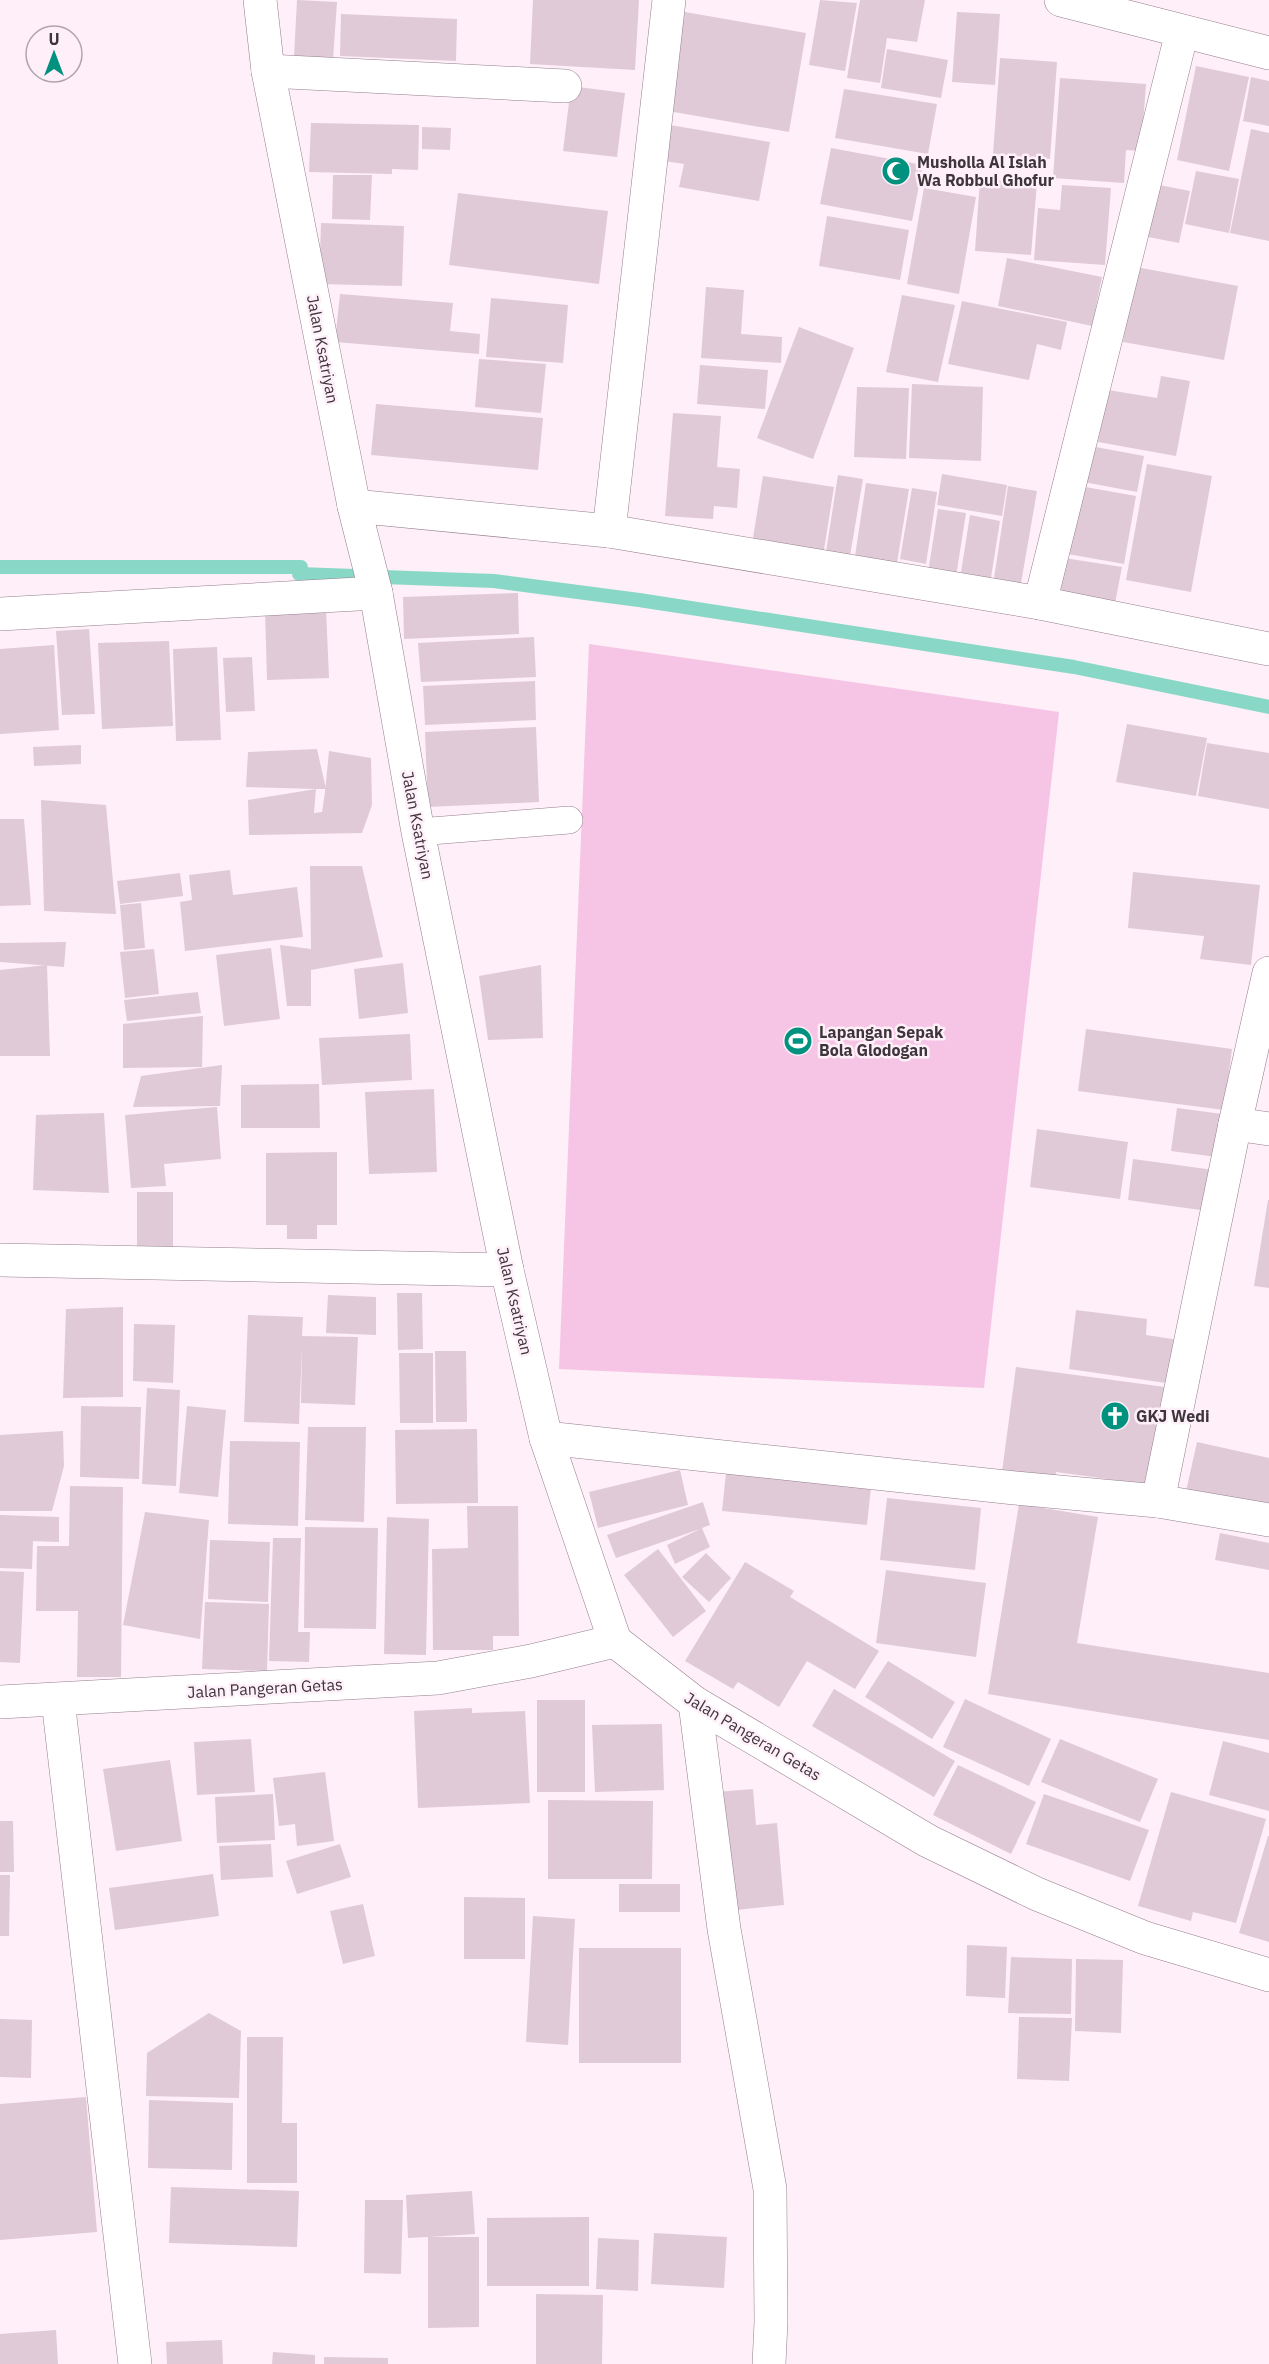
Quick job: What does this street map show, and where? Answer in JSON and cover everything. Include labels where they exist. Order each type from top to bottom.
[{"type":"street","name":"Jalan Ksatriyan","points":[[260,0],[268,71],[354,506],[376,589],[418,832],[507,1270],[546,1438],[615,1641]]},
{"type":"street","points":[[609,531],[669,0]]},
{"type":"street","points":[[1062,0],[1269,53]]},
{"type":"street","points":[[1040,603],[1182,32]]},
{"type":"street","points":[[268,71],[565,86]]},
{"type":"street","points":[[354,506],[609,531],[1040,603],[1269,649]]},
{"type":"street","points":[[0,614],[376,589]]},
{"type":"street","points":[[1158,1501],[1235,1124],[1269,973]]},
{"type":"street","points":[[1235,1124],[1269,1130]]},
{"type":"street","points":[[0,1260],[507,1270]]},
{"type":"street","points":[[546,1438],[1158,1501],[1269,1520]]},
{"type":"street","name":"Jalan Pangeran Getas","points":[[0,1702],[438,1678],[508,1666],[615,1641],[695,1703],[928,1841],[1037,1894],[1145,1938],[1269,1975]]},
{"type":"street","points":[[58,1700],[135,2364]]},
{"type":"street","points":[[695,1703],[724,1929],[770,2189],[769,2364]]},
{"type":"lane","points":[[418,832],[569,820]]},
{"type":"shaded area","name":"Lapangan Sepak Bola Glodogan","points":[[589,644],[1059,712],[984,1388],[559,1369]]},
{"type":"building","points":[[297,0],[337,2],[333,60],[294,57]]},
{"type":"building","points":[[533,0],[639,0],[635,70],[530,64]]},
{"type":"building","points":[[820,0],[857,3],[845,71],[809,65]]},
{"type":"building","points":[[860,0],[925,0],[917,42],[887,38],[880,83],[847,78]]},
{"type":"building","points":[[685,12],[806,33],[789,132],[668,111]]},
{"type":"building","points":[[957,12],[1000,14],[995,85],[952,82]]},
{"type":"building","points":[[341,14],[457,19],[456,61],[340,56]]},
{"type":"building","points":[[887,49],[948,60],[941,98],[881,88]]},
{"type":"building","points":[[1000,58],[1057,62],[1050,159],[993,154]]},
{"type":"building","points":[[1196,66],[1249,77],[1229,171],[1177,160]]},
{"type":"building","points":[[1251,77],[1269,81],[1269,126],[1243,121]]},
{"type":"building","points":[[1060,78],[1146,84],[1141,151],[1126,150],[1124,183],[1053,178]]},
{"type":"building","points":[[571,86],[625,93],[617,157],[563,151]]},
{"type":"building","points":[[844,89],[937,104],[928,154],[835,138]]},
{"type":"building","points":[[311,123],[419,125],[418,170],[392,169],[392,174],[309,172]]},
{"type":"building","points":[[670,125],[770,142],[759,201],[679,187],[684,164],[664,161]]},
{"type":"building","points":[[422,127],[451,128],[450,150],[422,149]]},
{"type":"building","points":[[1251,129],[1269,133],[1269,241],[1230,233]]},
{"type":"building","points":[[831,148],[923,165],[912,221],[820,204]]},
{"type":"building","points":[[1196,171],[1239,179],[1229,233],[1185,224]]},
{"type":"building","points":[[333,175],[372,175],[370,220],[332,219]]},
{"type":"building","points":[[980,179],[1037,183],[1031,255],[975,251]]},
{"type":"building","points":[[1149,183],[1190,191],[1179,243],[1138,235]]},
{"type":"building","points":[[1062,185],[1111,188],[1105,265],[1034,260],[1038,208],[1060,210]]},
{"type":"building","points":[[924,188],[976,197],[959,294],[907,284]]},
{"type":"building","points":[[458,193],[608,211],[599,284],[449,265]]},
{"type":"building","points":[[827,216],[909,230],[900,280],[819,266]]},
{"type":"building","points":[[321,223],[404,226],[402,286],[319,284]]},
{"type":"building","points":[[1007,258],[1102,277],[1092,326],[998,306]]},
{"type":"building","points":[[1136,267],[1238,286],[1224,360],[1123,342]]},
{"type":"building","points":[[706,287],[744,290],[741,334],[782,337],[781,363],[701,358]]},
{"type":"building","points":[[340,294],[453,303],[450,331],[480,334],[479,354],[335,342]]},
{"type":"building","points":[[902,295],[955,305],[938,382],[886,372]]},
{"type":"building","points":[[491,298],[568,305],[563,363],[486,357]]},
{"type":"building","points":[[962,301],[1067,322],[1061,350],[1037,344],[1029,380],[948,364]]},
{"type":"building","points":[[799,327],[854,348],[813,459],[757,438]]},
{"type":"building","points":[[479,359],[546,364],[541,413],[475,407]]},
{"type":"building","points":[[700,365],[768,370],[765,409],[697,404]]},
{"type":"building","points":[[1161,376],[1190,381],[1176,456],[1098,442],[1108,390],[1157,398]]},
{"type":"building","points":[[912,384],[983,387],[981,461],[909,458]]},
{"type":"building","points":[[857,387],[909,388],[906,459],[854,457]]},
{"type":"building","points":[[376,404],[543,418],[538,470],[371,455]]},
{"type":"building","points":[[673,413],[721,416],[717,467],[740,469],[737,508],[714,506],[713,519],[665,516]]},
{"type":"building","points":[[1085,445],[1144,456],[1137,492],[1078,481]]},
{"type":"building","points":[[1147,464],[1212,476],[1191,592],[1126,580]]},
{"type":"building","points":[[942,474],[1007,485],[1002,516],[937,505]]},
{"type":"building","points":[[838,475],[863,479],[849,562],[825,558]]},
{"type":"building","points":[[763,476],[834,487],[823,556],[752,544]]},
{"type":"building","points":[[866,483],[909,489],[897,563],[855,556]]},
{"type":"building","points":[[1074,485],[1136,496],[1124,564],[1062,553]]},
{"type":"building","points":[[1008,486],[1037,491],[1020,589],[993,585]]},
{"type":"building","points":[[912,488],[937,492],[926,564],[900,559]]},
{"type":"building","points":[[938,509],[966,513],[955,583],[927,579]]},
{"type":"building","points":[[970,515],[1000,521],[989,590],[959,585]]},
{"type":"building","points":[[1058,557],[1122,567],[1113,614],[1049,603]]},
{"type":"building","points":[[518,593],[519,634],[404,639],[403,597]]},
{"type":"building","points":[[326,608],[329,678],[267,680],[265,610]]},
{"type":"building","points":[[89,629],[95,714],[62,715],[56,631]]},
{"type":"building","points":[[534,637],[536,677],[421,682],[418,643]]},
{"type":"building","points":[[169,641],[173,726],[102,729],[98,643]]},
{"type":"building","points":[[54,645],[59,730],[0,734],[0,649]]},
{"type":"building","points":[[217,647],[221,740],[176,741],[173,649]]},
{"type":"building","points":[[252,657],[255,711],[226,712],[223,658]]},
{"type":"building","points":[[535,681],[536,720],[425,725],[423,686]]},
{"type":"building","points":[[1127,724],[1207,738],[1196,796],[1116,782]]},
{"type":"building","points":[[536,727],[539,802],[428,807],[425,732]]},
{"type":"building","points":[[1207,743],[1269,753],[1269,809],[1198,796]]},
{"type":"building","points":[[81,745],[81,764],[34,766],[33,747]]},
{"type":"building","points":[[317,749],[326,787],[329,751],[371,758],[372,805],[362,833],[249,835],[248,800],[316,789],[246,787],[248,752]],"holes":[[[316,789],[325,789],[322,812],[314,813]]]},
{"type":"building","points":[[41,800],[106,805],[116,914],[44,911]]},
{"type":"building","points":[[0,819],[24,819],[31,905],[0,906]]},
{"type":"building","points":[[310,866],[362,866],[383,957],[311,970],[311,1006],[287,1006],[280,945],[311,949]]},
{"type":"building","points":[[230,870],[233,895],[297,887],[303,937],[185,951],[180,902],[192,900],[189,875]]},
{"type":"building","points":[[1133,872],[1260,885],[1251,965],[1200,959],[1204,936],[1128,928]]},
{"type":"building","points":[[180,873],[183,896],[120,904],[117,881]]},
{"type":"building","points":[[141,903],[145,948],[124,950],[120,905]]},
{"type":"building","points":[[66,942],[64,967],[0,962],[0,943]]},
{"type":"building","points":[[271,948],[280,1019],[224,1026],[216,955]]},
{"type":"building","points":[[154,949],[159,994],[125,998],[120,952]]},
{"type":"building","points":[[403,963],[408,1013],[359,1019],[354,969]]},
{"type":"building","points":[[47,965],[50,1056],[0,1056],[0,970]]},
{"type":"building","points":[[541,965],[543,1038],[488,1040],[479,976]]},
{"type":"building","points":[[198,992],[201,1013],[127,1021],[124,1000]]},
{"type":"building","points":[[203,1016],[202,1067],[123,1068],[123,1024]]},
{"type":"building","points":[[1086,1029],[1232,1049],[1224,1110],[1078,1091]]},
{"type":"building","points":[[410,1034],[412,1080],[322,1085],[319,1038]]},
{"type":"building","points":[[222,1065],[220,1106],[133,1107],[141,1076]]},
{"type":"building","points":[[319,1084],[320,1128],[241,1128],[241,1085]]},
{"type":"building","points":[[434,1089],[437,1172],[369,1174],[365,1092]]},
{"type":"building","points":[[217,1107],[221,1159],[164,1164],[166,1186],[131,1188],[125,1115]]},
{"type":"building","points":[[1177,1108],[1230,1115],[1224,1158],[1171,1151]]},
{"type":"building","points":[[104,1113],[109,1193],[33,1190],[36,1115]]},
{"type":"building","points":[[1037,1129],[1128,1142],[1120,1199],[1030,1187]]},
{"type":"building","points":[[337,1152],[337,1225],[317,1225],[317,1239],[287,1239],[287,1225],[266,1225],[266,1153]]},
{"type":"building","points":[[1133,1159],[1214,1170],[1208,1211],[1128,1200]]},
{"type":"building","points":[[137,1192],[173,1192],[173,1250],[137,1250]]},
{"type":"building","points":[[1269,1200],[1269,1288],[1254,1286]]},
{"type":"building","points":[[397,1293],[422,1293],[423,1349],[398,1350]]},
{"type":"building","points":[[328,1295],[376,1297],[376,1335],[326,1333]]},
{"type":"building","points":[[123,1307],[123,1397],[63,1398],[66,1309]]},
{"type":"building","points":[[1076,1310],[1147,1319],[1146,1335],[1179,1340],[1173,1384],[1069,1369]]},
{"type":"building","points":[[248,1315],[303,1317],[302,1336],[358,1337],[355,1405],[301,1403],[302,1346],[299,1424],[244,1422]]},
{"type":"building","points":[[134,1324],[175,1325],[173,1383],[133,1381]]},
{"type":"building","points":[[435,1351],[466,1351],[467,1422],[436,1422]]},
{"type":"building","points":[[399,1353],[433,1353],[433,1423],[400,1423]]},
{"type":"building","points":[[1016,1367],[1165,1387],[1151,1485],[1056,1472],[1054,1487],[1001,1479]]},
{"type":"building","points":[[147,1388],[180,1390],[176,1486],[142,1484]]},
{"type":"building","points":[[81,1406],[141,1407],[139,1479],[80,1477]]},
{"type":"building","points":[[187,1406],[226,1410],[218,1497],[179,1493]]},
{"type":"building","points":[[308,1427],[366,1427],[364,1522],[305,1520]]},
{"type":"building","points":[[477,1429],[478,1503],[396,1504],[395,1430]]},
{"type":"building","points":[[63,1431],[64,1466],[52,1511],[0,1511],[0,1435]]},
{"type":"building","points":[[230,1441],[300,1442],[298,1526],[228,1524]]},
{"type":"building","points":[[1197,1442],[1269,1458],[1269,1515],[1185,1496]]},
{"type":"building","points":[[680,1470],[688,1505],[598,1528],[589,1492]]},
{"type":"building","points":[[726,1473],[871,1487],[867,1525],[722,1511]]},
{"type":"building","points":[[70,1486],[123,1487],[121,1677],[77,1677],[78,1611],[36,1611],[37,1546],[69,1546]]},
{"type":"building","points":[[887,1498],[981,1508],[975,1570],[880,1560]]},
{"type":"building","points":[[703,1502],[710,1525],[702,1528],[710,1547],[675,1564],[667,1545],[700,1529],[616,1558],[607,1535]]},
{"type":"building","points":[[1019,1504],[1098,1517],[1077,1643],[1269,1673],[1269,1740],[988,1694]]},
{"type":"building","points":[[467,1506],[518,1506],[519,1636],[493,1636],[493,1650],[433,1650],[432,1549],[468,1548]]},
{"type":"building","points":[[145,1512],[209,1520],[200,1639],[123,1625]]},
{"type":"building","points":[[0,1515],[59,1517],[59,1542],[33,1541],[32,1569],[0,1568]]},
{"type":"building","points":[[387,1517],[429,1519],[426,1655],[384,1654]]},
{"type":"building","points":[[305,1527],[378,1528],[376,1629],[304,1628]]},
{"type":"building","points":[[1220,1533],[1269,1543],[1269,1570],[1215,1560]]},
{"type":"building","points":[[273,1538],[301,1538],[298,1632],[310,1632],[309,1662],[269,1661]]},
{"type":"building","points":[[210,1540],[270,1542],[268,1602],[208,1599]]},
{"type":"building","points":[[658,1549],[706,1611],[673,1637],[624,1575]]},
{"type":"building","points":[[706,1553],[731,1578],[709,1602],[682,1577]]},
{"type":"building","points":[[745,1562],[794,1591],[790,1597],[879,1651],[855,1689],[807,1661],[779,1707],[738,1682],[733,1689],[685,1661]]},
{"type":"building","points":[[886,1570],[986,1583],[976,1657],[876,1643]]},
{"type":"building","points":[[0,1571],[24,1572],[20,1663],[0,1662]]},
{"type":"building","points":[[205,1602],[269,1604],[267,1671],[202,1669]]},
{"type":"building","points":[[888,1661],[955,1702],[932,1739],[865,1697]]},
{"type":"building","points":[[834,1689],[955,1761],[934,1797],[812,1726]]},
{"type":"building","points":[[965,1699],[1051,1739],[1029,1786],[943,1747]]},
{"type":"building","points":[[537,1700],[585,1700],[585,1792],[537,1792]]},
{"type":"building","points":[[472,1708],[472,1713],[525,1711],[530,1803],[418,1808],[414,1711]]},
{"type":"building","points":[[662,1724],[664,1790],[595,1792],[592,1725]]},
{"type":"building","points":[[251,1739],[255,1792],[197,1795],[194,1742]]},
{"type":"building","points":[[1060,1739],[1158,1779],[1140,1822],[1041,1782]]},
{"type":"building","points":[[1223,1741],[1269,1753],[1269,1811],[1209,1795]]},
{"type":"building","points":[[170,1760],[182,1841],[116,1851],[103,1769]]},
{"type":"building","points":[[958,1765],[1036,1802],[1011,1854],[933,1815]]},
{"type":"building","points":[[325,1772],[334,1841],[297,1846],[295,1824],[279,1826],[273,1778]]},
{"type":"building","points":[[753,1789],[756,1825],[777,1823],[784,1905],[727,1911],[717,1792]]},
{"type":"building","points":[[1171,1792],[1266,1819],[1236,1923],[1193,1912],[1191,1921],[1138,1906]]},
{"type":"building","points":[[273,1794],[275,1840],[217,1843],[215,1797]]},
{"type":"building","points":[[1044,1794],[1149,1830],[1130,1881],[1026,1844]]},
{"type":"building","points":[[548,1800],[653,1801],[652,1879],[548,1879]]},
{"type":"building","points":[[0,1821],[13,1821],[14,1872],[0,1872]]},
{"type":"building","points":[[1269,1836],[1269,1942],[1239,1933]]},
{"type":"building","points":[[271,1844],[273,1877],[221,1880],[219,1846]]},
{"type":"building","points":[[340,1844],[351,1877],[297,1894],[286,1861]]},
{"type":"building","points":[[213,1874],[219,1916],[115,1930],[109,1888]]},
{"type":"building","points":[[0,1875],[10,1875],[9,1936],[0,1936]]},
{"type":"building","points":[[619,1884],[680,1884],[680,1912],[619,1912]]},
{"type":"building","points":[[464,1897],[525,1898],[525,1959],[464,1959]]},
{"type":"building","points":[[363,1904],[375,1956],[343,1964],[330,1911]]},
{"type":"building","points":[[533,1916],[575,1919],[568,2045],[526,2042]]},
{"type":"building","points":[[967,1945],[1007,1947],[1005,1998],[966,1996]]},
{"type":"building","points":[[579,1948],[681,1948],[681,2063],[579,2063]]},
{"type":"building","points":[[1011,1957],[1072,1959],[1071,2014],[1008,2013]]},
{"type":"building","points":[[1076,1959],[1123,1960],[1121,2033],[1075,2031]]},
{"type":"building","points":[[209,2013],[241,2031],[239,2098],[146,2096],[147,2053]]},
{"type":"building","points":[[1019,2017],[1072,2018],[1069,2081],[1017,2079]]},
{"type":"building","points":[[0,2019],[32,2020],[31,2078],[0,2077]]},
{"type":"building","points":[[247,2037],[283,2037],[282,2123],[297,2123],[297,2183],[247,2183]]},
{"type":"building","points":[[86,2097],[97,2232],[0,2240],[0,2104]]},
{"type":"building","points":[[149,2100],[233,2103],[232,2170],[148,2168]]},
{"type":"building","points":[[171,2187],[299,2191],[297,2247],[169,2243]]},
{"type":"building","points":[[472,2191],[475,2234],[430,2237],[479,2237],[479,2327],[428,2328],[428,2237],[408,2238],[406,2195]]},
{"type":"building","points":[[365,2200],[403,2200],[401,2274],[364,2273]]},
{"type":"building","points":[[589,2217],[589,2286],[487,2286],[487,2218]]},
{"type":"building","points":[[654,2233],[727,2237],[724,2288],[651,2284]]},
{"type":"building","points":[[598,2238],[639,2240],[638,2291],[596,2289]]},
{"type":"building","points":[[536,2294],[603,2295],[602,2364],[536,2364]]},
{"type":"building","points":[[56,2330],[58,2364],[0,2364],[0,2334]]},
{"type":"building","points":[[222,2340],[223,2364],[167,2364],[166,2342]]},
{"type":"building","points":[[273,2352],[315,2355],[315,2364],[272,2364]]},
{"type":"building","points":[[324,2357],[388,2358],[388,2364],[324,2364]]},
{"type":"waterway","points":[[0,567],[301,567]]},
{"type":"waterway","points":[[299,574],[494,581],[639,600],[1074,667],[1269,707]]},
{"type":"place","name":"Musholla Al Islah Wa Robbul Ghofur","points":[[896,171]]},
{"type":"place","name":"Lapangan Sepak Bola Glodogan","points":[[798,1041]]},
{"type":"place","name":"GKJ Wedi","points":[[1115,1416]]}]
